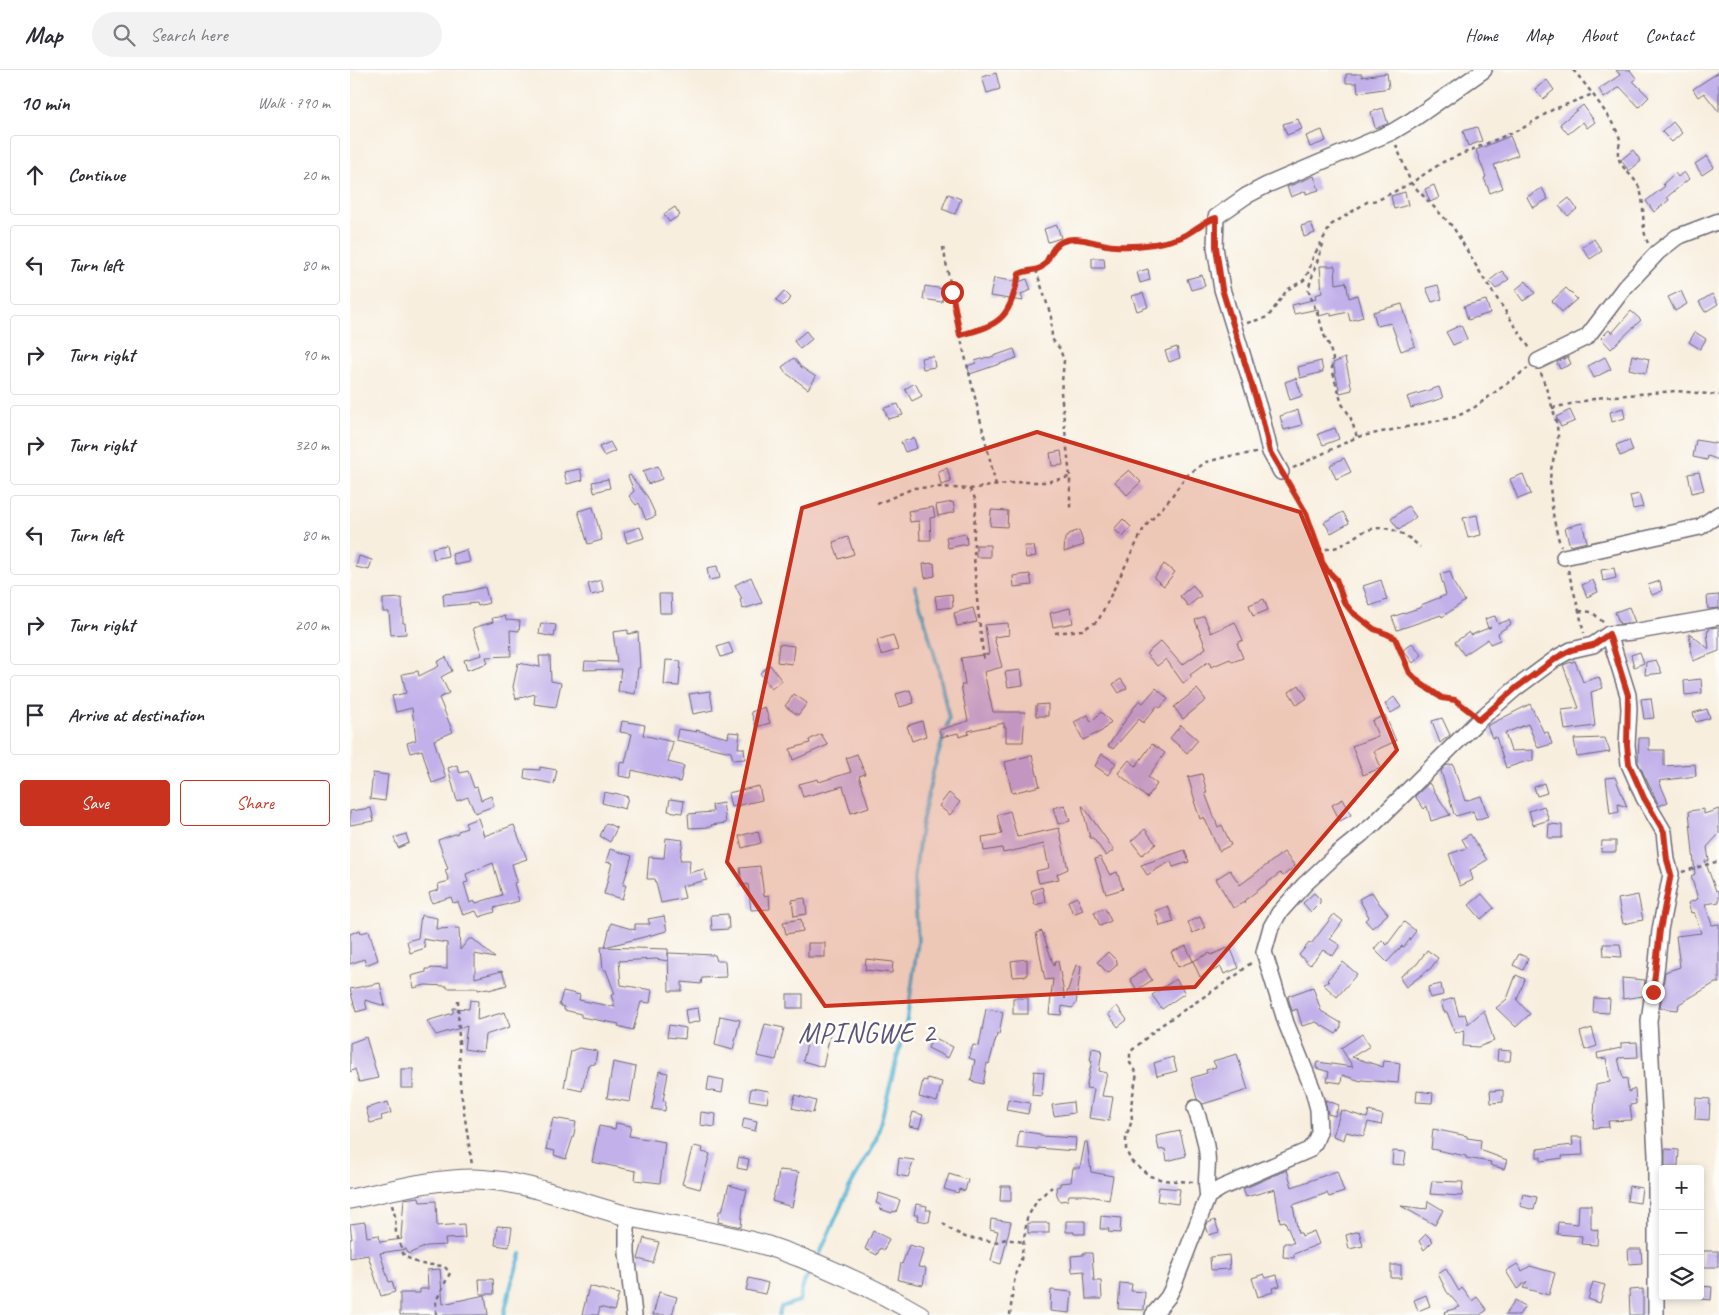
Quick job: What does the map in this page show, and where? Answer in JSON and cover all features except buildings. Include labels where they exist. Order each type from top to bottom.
[{"type":"street","points":[[1281,472],[1270,452],[1262,418],[1222,289],[1216,247],[1216,218],[1246,196],[1267,185],[1392,132],[1484,70]]},
{"type":"street","points":[[1538,361],[1587,337],[1625,287],[1658,252],[1677,237],[1719,221]]},
{"type":"street","points":[[1564,557],[1700,527],[1719,514]]},
{"type":"street","points":[[1207,1189],[1221,1188],[1308,1150],[1315,1142],[1319,1132],[1318,1109],[1313,1090],[1286,1023],[1264,952],[1271,926],[1279,913],[1336,855],[1391,808],[1479,720],[1516,688],[1558,657],[1571,650],[1587,646],[1609,634],[1633,632],[1719,617]]},
{"type":"street","points":[[1609,634],[1628,695],[1627,745],[1629,764],[1644,798],[1664,832],[1667,860],[1671,874],[1660,930],[1649,1021],[1655,1139],[1656,1315]]},
{"type":"street","points":[[1153,1315],[1168,1297],[1173,1287],[1207,1189],[1208,1155],[1196,1108]]},
{"type":"street","points":[[350,1199],[430,1184],[473,1179],[521,1185],[627,1216],[767,1246],[815,1264],[900,1309],[920,1315]]},
{"type":"street","points":[[627,1216],[627,1253],[634,1315]]},
{"type":"path","points":[[1574,70],[1593,94],[1617,132],[1620,140],[1617,149],[1619,158],[1623,167],[1635,180],[1641,191],[1646,242],[1658,252]]},
{"type":"path","points":[[1233,326],[1268,317],[1287,290],[1304,280],[1331,225],[1367,202],[1378,200],[1412,183],[1443,162],[1523,128],[1552,110],[1593,94]]},
{"type":"path","points":[[1392,132],[1412,183],[1454,227],[1538,361],[1558,434],[1558,445],[1551,470],[1552,502],[1559,542],[1580,611],[1587,646]]},
{"type":"path","points":[[960,335],[981,330],[999,321],[1011,305],[1019,274],[1026,270],[1036,270],[1043,267],[1051,251],[1061,242],[1076,238],[1105,246],[1134,247],[1179,238],[1216,218]]},
{"type":"path","points":[[1325,238],[1308,289],[1324,335],[1330,345],[1333,359],[1332,368],[1342,404],[1350,416],[1357,437]]},
{"type":"path","points":[[943,247],[960,335],[996,485]]},
{"type":"path","points":[[1036,270],[1050,316],[1052,339],[1060,349],[1064,361],[1061,392],[1070,477],[1070,509]]},
{"type":"path","points":[[1479,720],[1455,700],[1442,698],[1420,683],[1410,673],[1395,638],[1374,629],[1352,612],[1344,602],[1336,579],[1322,562],[1306,513],[1281,472],[1357,437],[1456,417],[1475,407],[1538,361]]},
{"type":"path","points":[[1552,408],[1603,397],[1676,392],[1719,395]]},
{"type":"path","points":[[1055,633],[1082,630],[1098,621],[1144,528],[1169,500],[1186,476],[1206,462],[1230,456],[1270,452]]},
{"type":"path","points":[[877,504],[914,488],[969,489],[996,485],[1046,482],[1070,477]]},
{"type":"path","points":[[969,489],[975,495],[976,506],[974,550],[984,662]]},
{"type":"path","points":[[1319,549],[1333,550],[1361,533],[1380,527],[1394,530],[1410,537],[1420,547]]},
{"type":"path","points":[[1580,611],[1592,612],[1600,618],[1609,634]]},
{"type":"path","points":[[1671,874],[1686,872],[1719,861]]},
{"type":"path","points":[[1207,1189],[1150,1176],[1132,1161],[1126,1150],[1126,1138],[1132,1120],[1132,1105],[1137,1073],[1130,1063],[1130,1052],[1160,1026],[1238,974],[1264,952]]},
{"type":"path","points":[[458,1000],[460,1085],[472,1157],[473,1179]]},
{"type":"path","points":[[1010,1315],[1013,1288],[1016,1272],[1021,1260],[1027,1218],[1038,1199],[1052,1187]]},
{"type":"path","points":[[390,1191],[396,1232],[404,1256],[420,1264],[444,1266],[450,1273],[436,1301],[436,1315]]},
{"type":"path","points":[[943,1222],[948,1228],[966,1237],[996,1242],[1006,1239],[1023,1242]]},
{"type":"highlighted area","points":[[1037,432],[1300,512],[1397,750],[1195,987],[825,1006],[727,862],[802,508]]},
{"type":"waterway","points":[[818,1258],[849,1188],[876,1140],[907,1019],[918,941],[914,881],[921,827],[933,772],[949,719],[938,667],[915,587]]},
{"type":"waterway","points":[[504,1315],[521,1254]]},
{"type":"waterway","points":[[779,1315],[781,1307],[799,1301],[804,1282],[813,1269]]},
{"type":"district","name":"MPINGWE 2","points":[[867,1032]]},
{"type":"route","points":[[952,292],[960,335],[981,330],[999,321],[1011,305],[1019,274],[1026,270],[1036,270],[1043,267],[1051,251],[1061,242],[1076,238],[1105,246],[1134,247],[1179,238],[1216,218],[1216,247],[1222,289],[1262,418],[1270,452],[1306,513],[1322,562],[1336,579],[1344,602],[1352,612],[1374,629],[1395,638],[1410,673],[1420,683],[1433,694],[1455,700],[1467,708],[1479,720],[1516,688],[1558,657],[1571,650],[1593,645],[1609,634],[1628,695],[1627,745],[1629,764],[1644,798],[1664,832],[1667,860],[1671,874],[1660,930],[1653,992]]}]
